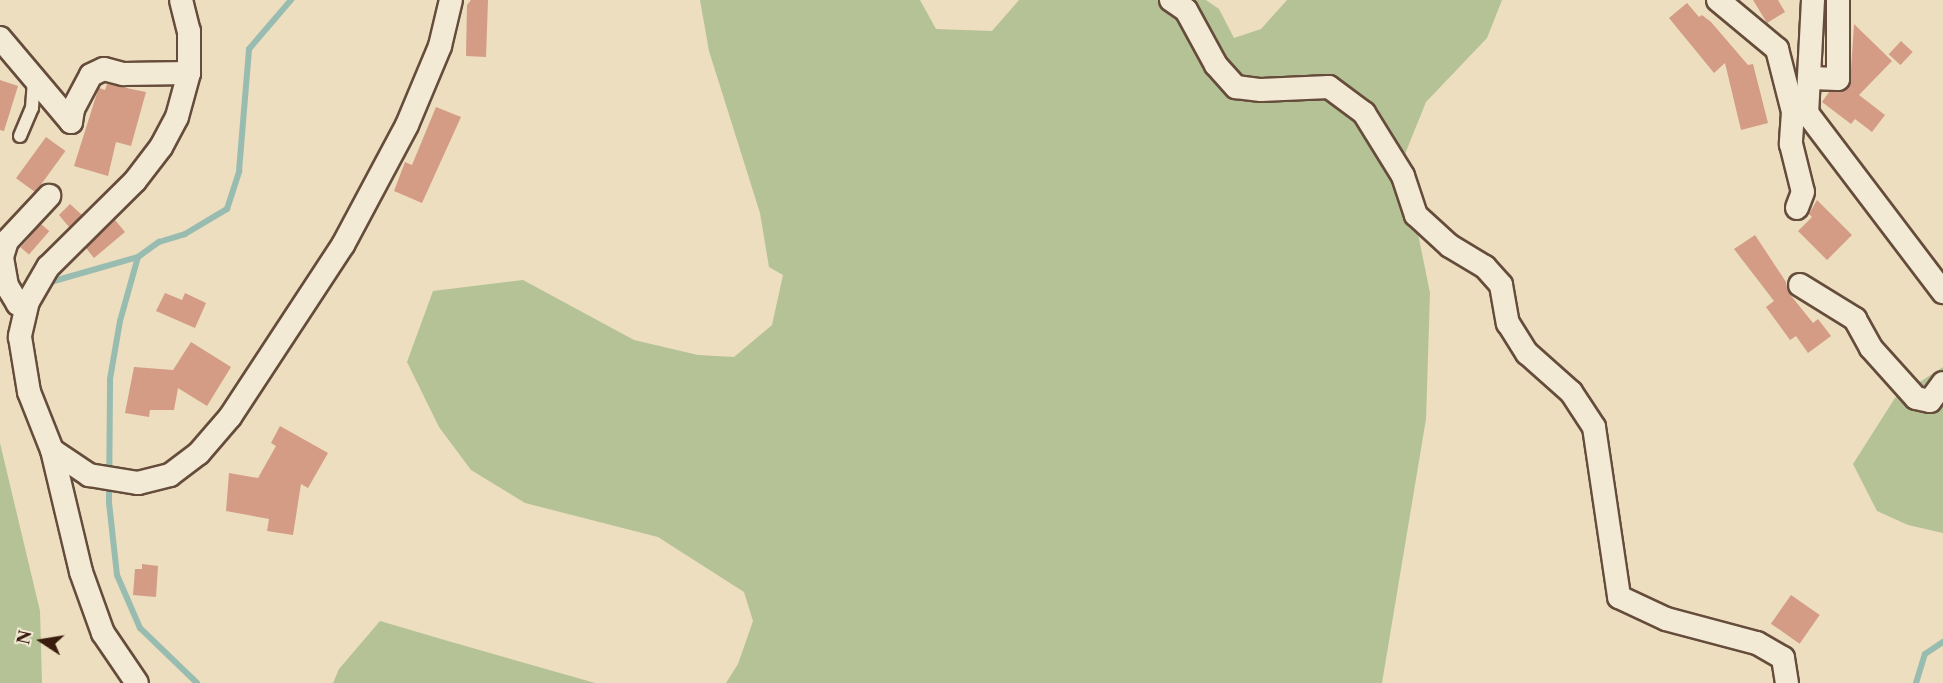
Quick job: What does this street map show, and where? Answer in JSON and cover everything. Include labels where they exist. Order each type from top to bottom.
[{"type":"street","points":[[19,298],[135,181],[161,147],[188,88],[189,31],[181,0]]},
{"type":"street","points":[[52,450],[89,475],[138,483],[170,475],[199,453],[230,417],[343,245],[406,125],[440,46],[451,0]]},
{"type":"street","points":[[1171,0],[1186,10],[1216,65],[1236,87],[1261,90],[1329,87],[1364,113],[1403,176],[1416,214],[1450,246],[1485,267],[1501,285],[1508,323],[1527,353],[1571,392],[1594,427],[1619,597],[1666,619],[1757,644],[1783,658],[1787,683]]},
{"type":"street","points":[[1718,0],[1777,49],[1800,113],[1943,292]]},
{"type":"street","points":[[1797,208],[1803,192],[1791,144],[1810,78],[1814,0]]},
{"type":"street","points":[[1810,78],[1838,80],[1838,0]]},
{"type":"street","points":[[0,38],[71,122],[79,95],[91,75],[98,72],[189,73]]},
{"type":"street","points":[[49,196],[7,241],[2,257],[19,298],[20,337],[29,392],[52,450],[81,572],[99,623],[137,683]]},
{"type":"street","points":[[1800,285],[1855,319],[1871,348],[1916,398],[1930,401],[1943,383]]},
{"type":"lane","points":[[20,136],[32,108],[34,77]]},
{"type":"green space","points":[[700,0],[920,0],[936,29],[992,31],[1019,0],[1206,0],[1219,9],[1234,38],[1261,29],[1287,0],[1502,0],[1487,38],[1426,102],[1403,159],[1430,293],[1426,419],[1382,683],[726,683],[738,664],[753,621],[744,592],[658,537],[525,503],[471,470],[439,427],[407,362],[433,291],[523,280],[634,340],[698,355],[734,357],[772,325],[783,275],[769,267],[760,213],[709,51]]},
{"type":"green space","points":[[1943,367],[1943,533],[1908,525],[1877,511],[1853,464],[1895,398]]},
{"type":"green space","points":[[0,443],[40,611],[42,683],[0,683]]},
{"type":"green space","points":[[380,621],[595,683],[333,683],[339,669]]},
{"type":"building","points":[[471,0],[488,0],[486,57],[466,56],[467,5]]},
{"type":"building","points":[[1753,0],[1778,0],[1785,12],[1767,23]]},
{"type":"building","points":[[1687,3],[1699,17],[1702,15],[1711,22],[1748,65],[1753,64],[1768,123],[1741,130],[1725,63],[1714,73],[1669,18]]},
{"type":"building","points":[[1854,24],[1892,61],[1859,95],[1885,115],[1872,132],[1855,119],[1851,124],[1822,102],[1829,92],[1844,91],[1850,85]]},
{"type":"building","points":[[1901,41],[1913,52],[1900,65],[1889,54]]},
{"type":"building","points":[[0,80],[18,86],[4,131],[0,130]]},
{"type":"building","points":[[107,84],[146,92],[131,146],[116,142],[108,176],[74,166],[99,88],[105,90]]},
{"type":"building","points":[[436,107],[461,117],[422,203],[394,191],[405,162],[412,165]]},
{"type":"building","points":[[46,137],[65,151],[35,192],[16,178]]},
{"type":"building","points":[[1817,200],[1852,235],[1827,260],[1798,231],[1812,217],[1809,214]]},
{"type":"building","points":[[70,204],[82,215],[69,227],[59,215]]},
{"type":"building","points":[[115,220],[125,232],[94,258],[86,248]]},
{"type":"building","points":[[41,224],[49,231],[29,255],[21,247]]},
{"type":"building","points":[[1755,235],[1786,282],[1788,292],[1813,323],[1818,319],[1831,336],[1808,353],[1796,336],[1790,340],[1766,307],[1774,301],[1734,249]]},
{"type":"building","points":[[165,293],[182,300],[185,293],[206,303],[195,328],[156,311]]},
{"type":"building","points":[[191,342],[231,367],[207,406],[178,388],[174,410],[150,410],[149,417],[125,413],[134,367],[173,370]]},
{"type":"building","points":[[280,426],[328,453],[308,488],[301,484],[293,535],[267,531],[269,519],[226,511],[229,473],[258,478],[276,446],[271,443]]},
{"type":"building","points":[[142,564],[158,566],[156,597],[133,595],[135,569],[142,569]]},
{"type":"building","points":[[1791,595],[1820,615],[1800,644],[1771,624]]},
{"type":"waterway","points":[[197,683],[140,628],[117,575],[109,503],[110,379],[120,321],[138,257],[159,242],[185,234],[227,209],[239,171],[249,49],[291,0]]},
{"type":"waterway","points":[[47,283],[138,257]]},
{"type":"waterway","points":[[1916,683],[1925,654],[1943,642]]}]
